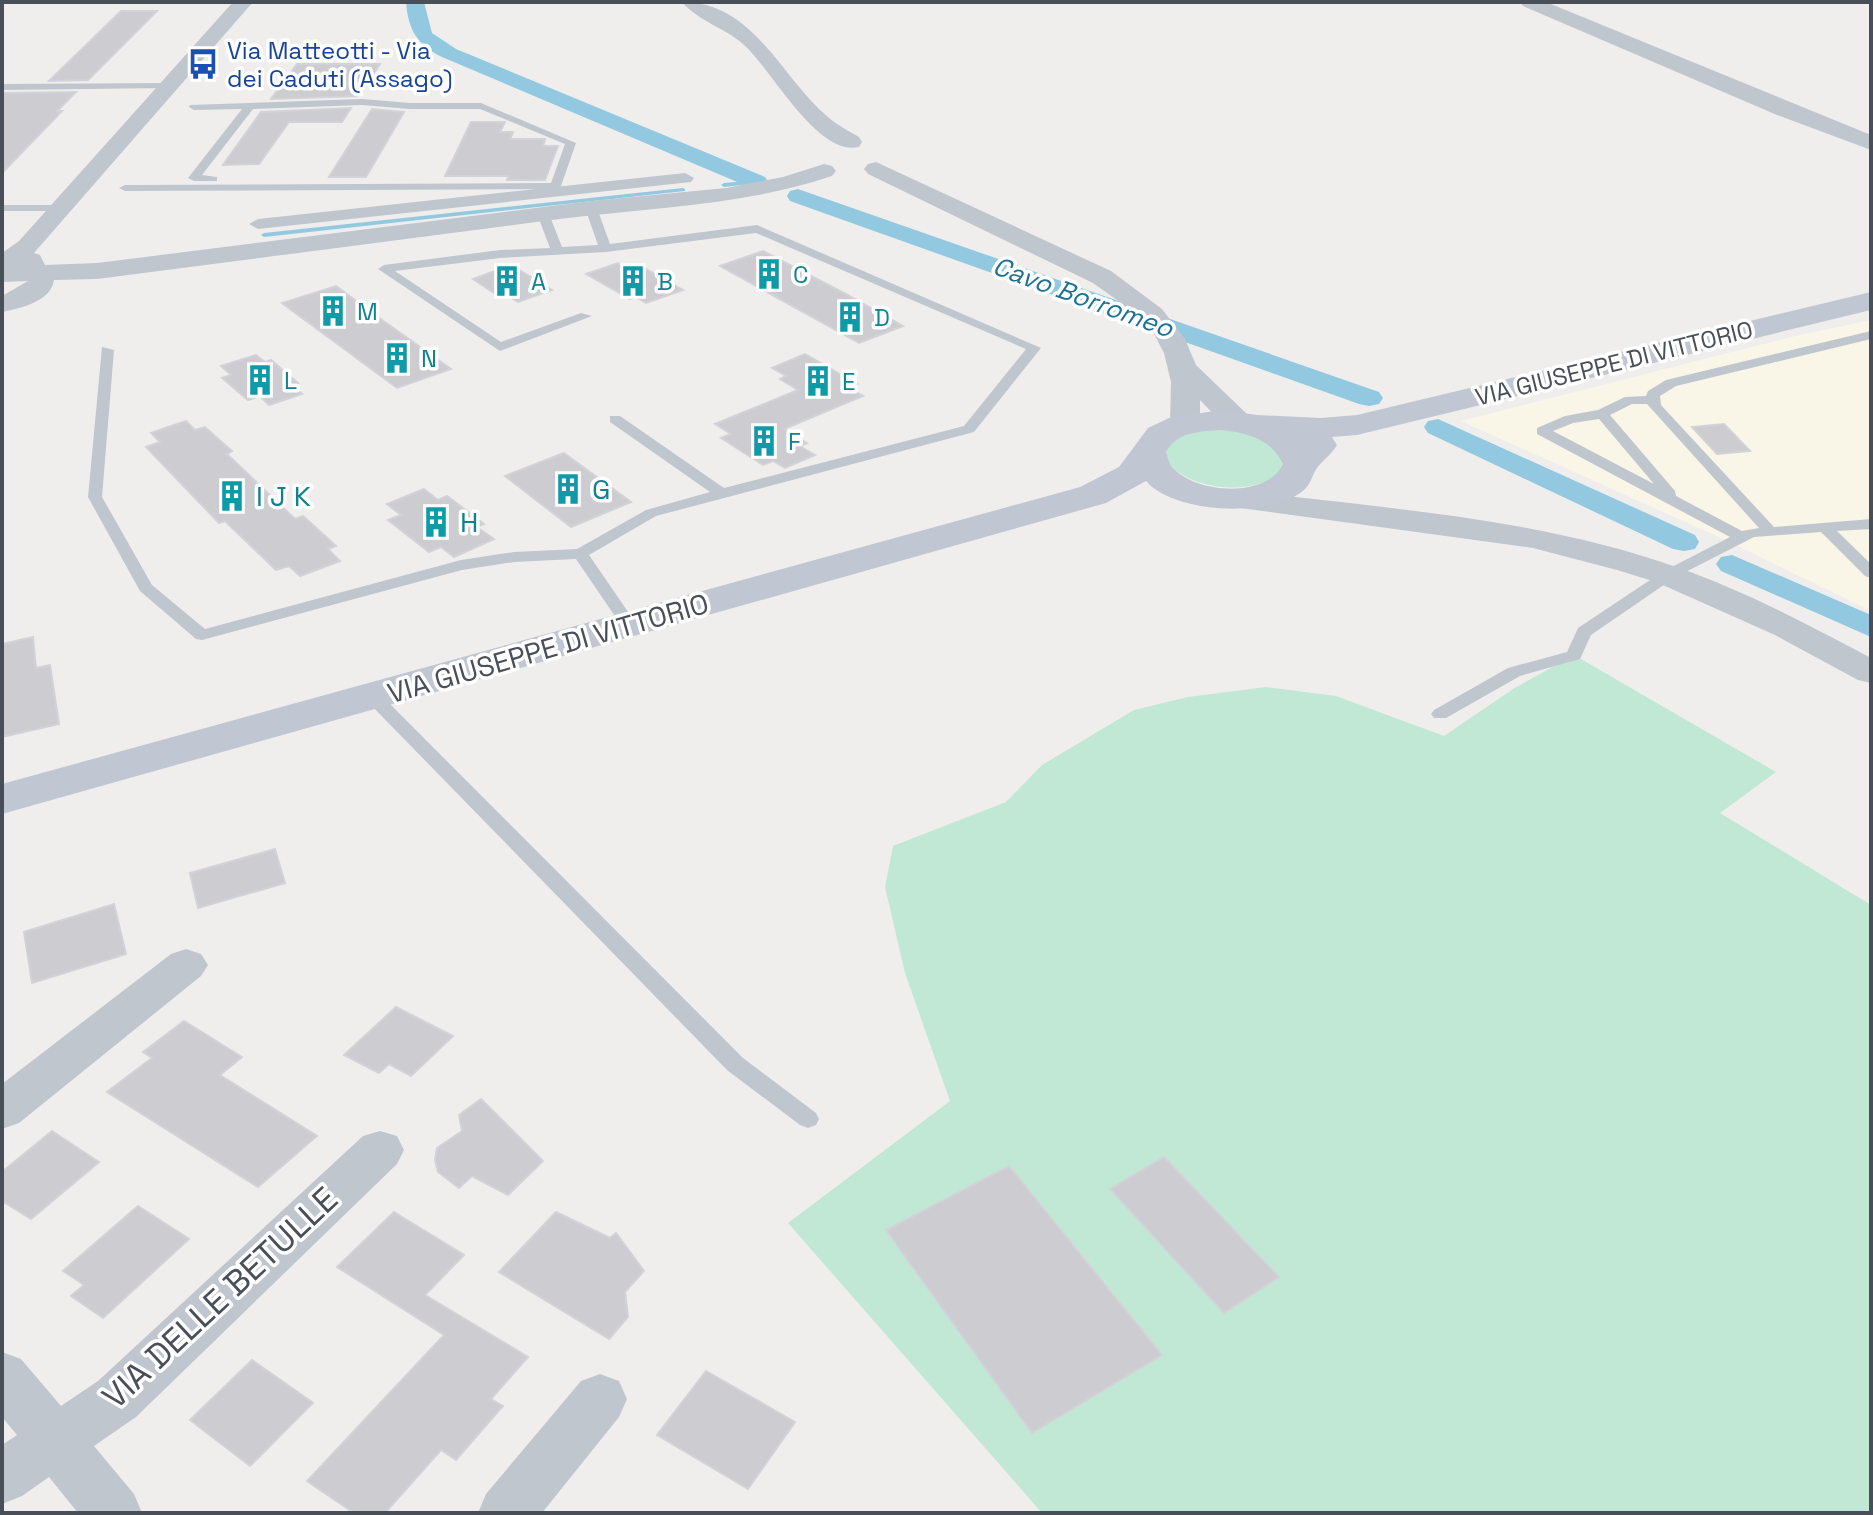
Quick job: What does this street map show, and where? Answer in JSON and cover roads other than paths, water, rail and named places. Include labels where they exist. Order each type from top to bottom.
[{"type":"main road","name":"VIA GIUSEPPE DI VITTORIO","points":[[1357,425],[1871,301]]},
{"type":"main road","points":[[1185,424],[1213,421],[1321,428],[1357,425]]},
{"type":"main road","name":"VIA GIUSEPPE DI VITTORIO","points":[[2,799],[1093,495],[1136,471],[1158,437],[1185,424]]},
{"type":"main road","points":[[1246,424],[1273,432],[1290,444],[1298,452],[1300,468]]},
{"type":"main road","points":[[1149,453],[1152,467],[1161,477],[1197,494],[1237,499],[1279,491],[1325,441],[1357,425]]},
{"type":"main road","name":"VIA GIUSEPPE DI VITTORIO","points":[[1093,495],[1197,494]]},
{"type":"street","points":[[2,265],[28,246],[243,2]]},
{"type":"street","points":[[692,2],[761,49],[819,121],[851,142],[875,146],[888,154],[888,159],[876,169],[851,173],[824,158]]},
{"type":"street","points":[[1530,2],[1871,143]]},
{"type":"street","points":[[819,121],[824,158]]},
{"type":"street","points":[[18,296],[97,271],[591,208],[746,192],[824,158],[851,142]]},
{"type":"street","points":[[876,169],[1102,277],[1143,304],[1179,358],[1246,424]]},
{"type":"street","points":[[258,224],[685,178]]},
{"type":"street","points":[[18,296],[28,246]]},
{"type":"street","points":[[2,274],[18,296]]},
{"type":"street","points":[[1179,358],[1185,424]]},
{"type":"street","points":[[1300,468],[1303,488],[1312,501],[1328,512]]},
{"type":"street","points":[[1237,499],[1534,538],[1668,575],[1787,628],[1871,672]]},
{"type":"street","points":[[2,1110],[186,965]]},
{"type":"street","name":"VIA DELLE BETULLE","points":[[2,1477],[117,1399],[380,1150]]},
{"type":"street","points":[[2,1376],[114,1513]]},
{"type":"street","points":[[506,1513],[600,1399]]},
{"type":"lane","points":[[2,87],[170,85]]},
{"type":"lane","points":[[125,188],[555,186],[571,143],[481,106],[362,102],[194,107]]},
{"type":"lane","points":[[221,188],[219,179],[194,178],[249,107]]},
{"type":"lane","points":[[2,208],[61,208]]},
{"type":"lane","points":[[591,208],[606,248]]},
{"type":"lane","points":[[543,214],[556,246]]},
{"type":"lane","points":[[107,350],[95,497],[146,588],[202,635],[461,565],[514,557],[580,554],[651,513],[969,429],[1034,348],[757,229],[606,248],[556,246],[384,269],[500,347],[586,316]]},
{"type":"lane","points":[[1771,532],[1654,406],[1653,394],[1671,383],[1871,335]]},
{"type":"lane","points":[[1654,400],[1630,400],[1602,414],[1570,419],[1542,431],[1742,537]]},
{"type":"lane","points":[[1602,414],[1680,504]]},
{"type":"lane","points":[[615,419],[722,493]]},
{"type":"lane","points":[[1440,714],[1514,672],[1574,655],[1584,632],[1668,575],[1742,537],[1871,524]]},
{"type":"lane","points":[[1825,528],[1871,573]]},
{"type":"lane","points":[[580,554],[629,625]]},
{"type":"lane","points":[[373,697],[735,1064],[808,1119]]},
{"type":"waterway","name":"Cavo Borromeo","points":[[415,2],[419,27],[424,36],[439,48],[757,182]]},
{"type":"waterway","points":[[724,185],[757,182]]},
{"type":"waterway","points":[[264,235],[683,190]]},
{"type":"waterway","name":"Cavo Borromeo","points":[[798,196],[1369,398]]},
{"type":"waterway","name":"Cavo Borromeo","points":[[1438,427],[1684,542]]},
{"type":"waterway","name":"Cavo Borromeo","points":[[1732,564],[1871,627]]},
{"type":"place","name":"Via Matteotti - Via dei Caduti (Assago)","points":[[203,64]]},
{"type":"place","name":"C","points":[[769,274]]},
{"type":"place","name":"A","points":[[507,281]]},
{"type":"place","name":"B","points":[[633,281]]},
{"type":"place","name":"M","points":[[333,311]]},
{"type":"place","name":"D","points":[[850,317]]},
{"type":"place","name":"N","points":[[397,358]]},
{"type":"place","name":"L","points":[[260,380]]},
{"type":"place","name":"E","points":[[818,381]]},
{"type":"place","name":"F","points":[[764,441]]},
{"type":"place","name":"G","points":[[568,489]]},
{"type":"place","name":"I J K","points":[[232,496]]},
{"type":"place","name":"H","points":[[436,522]]}]
